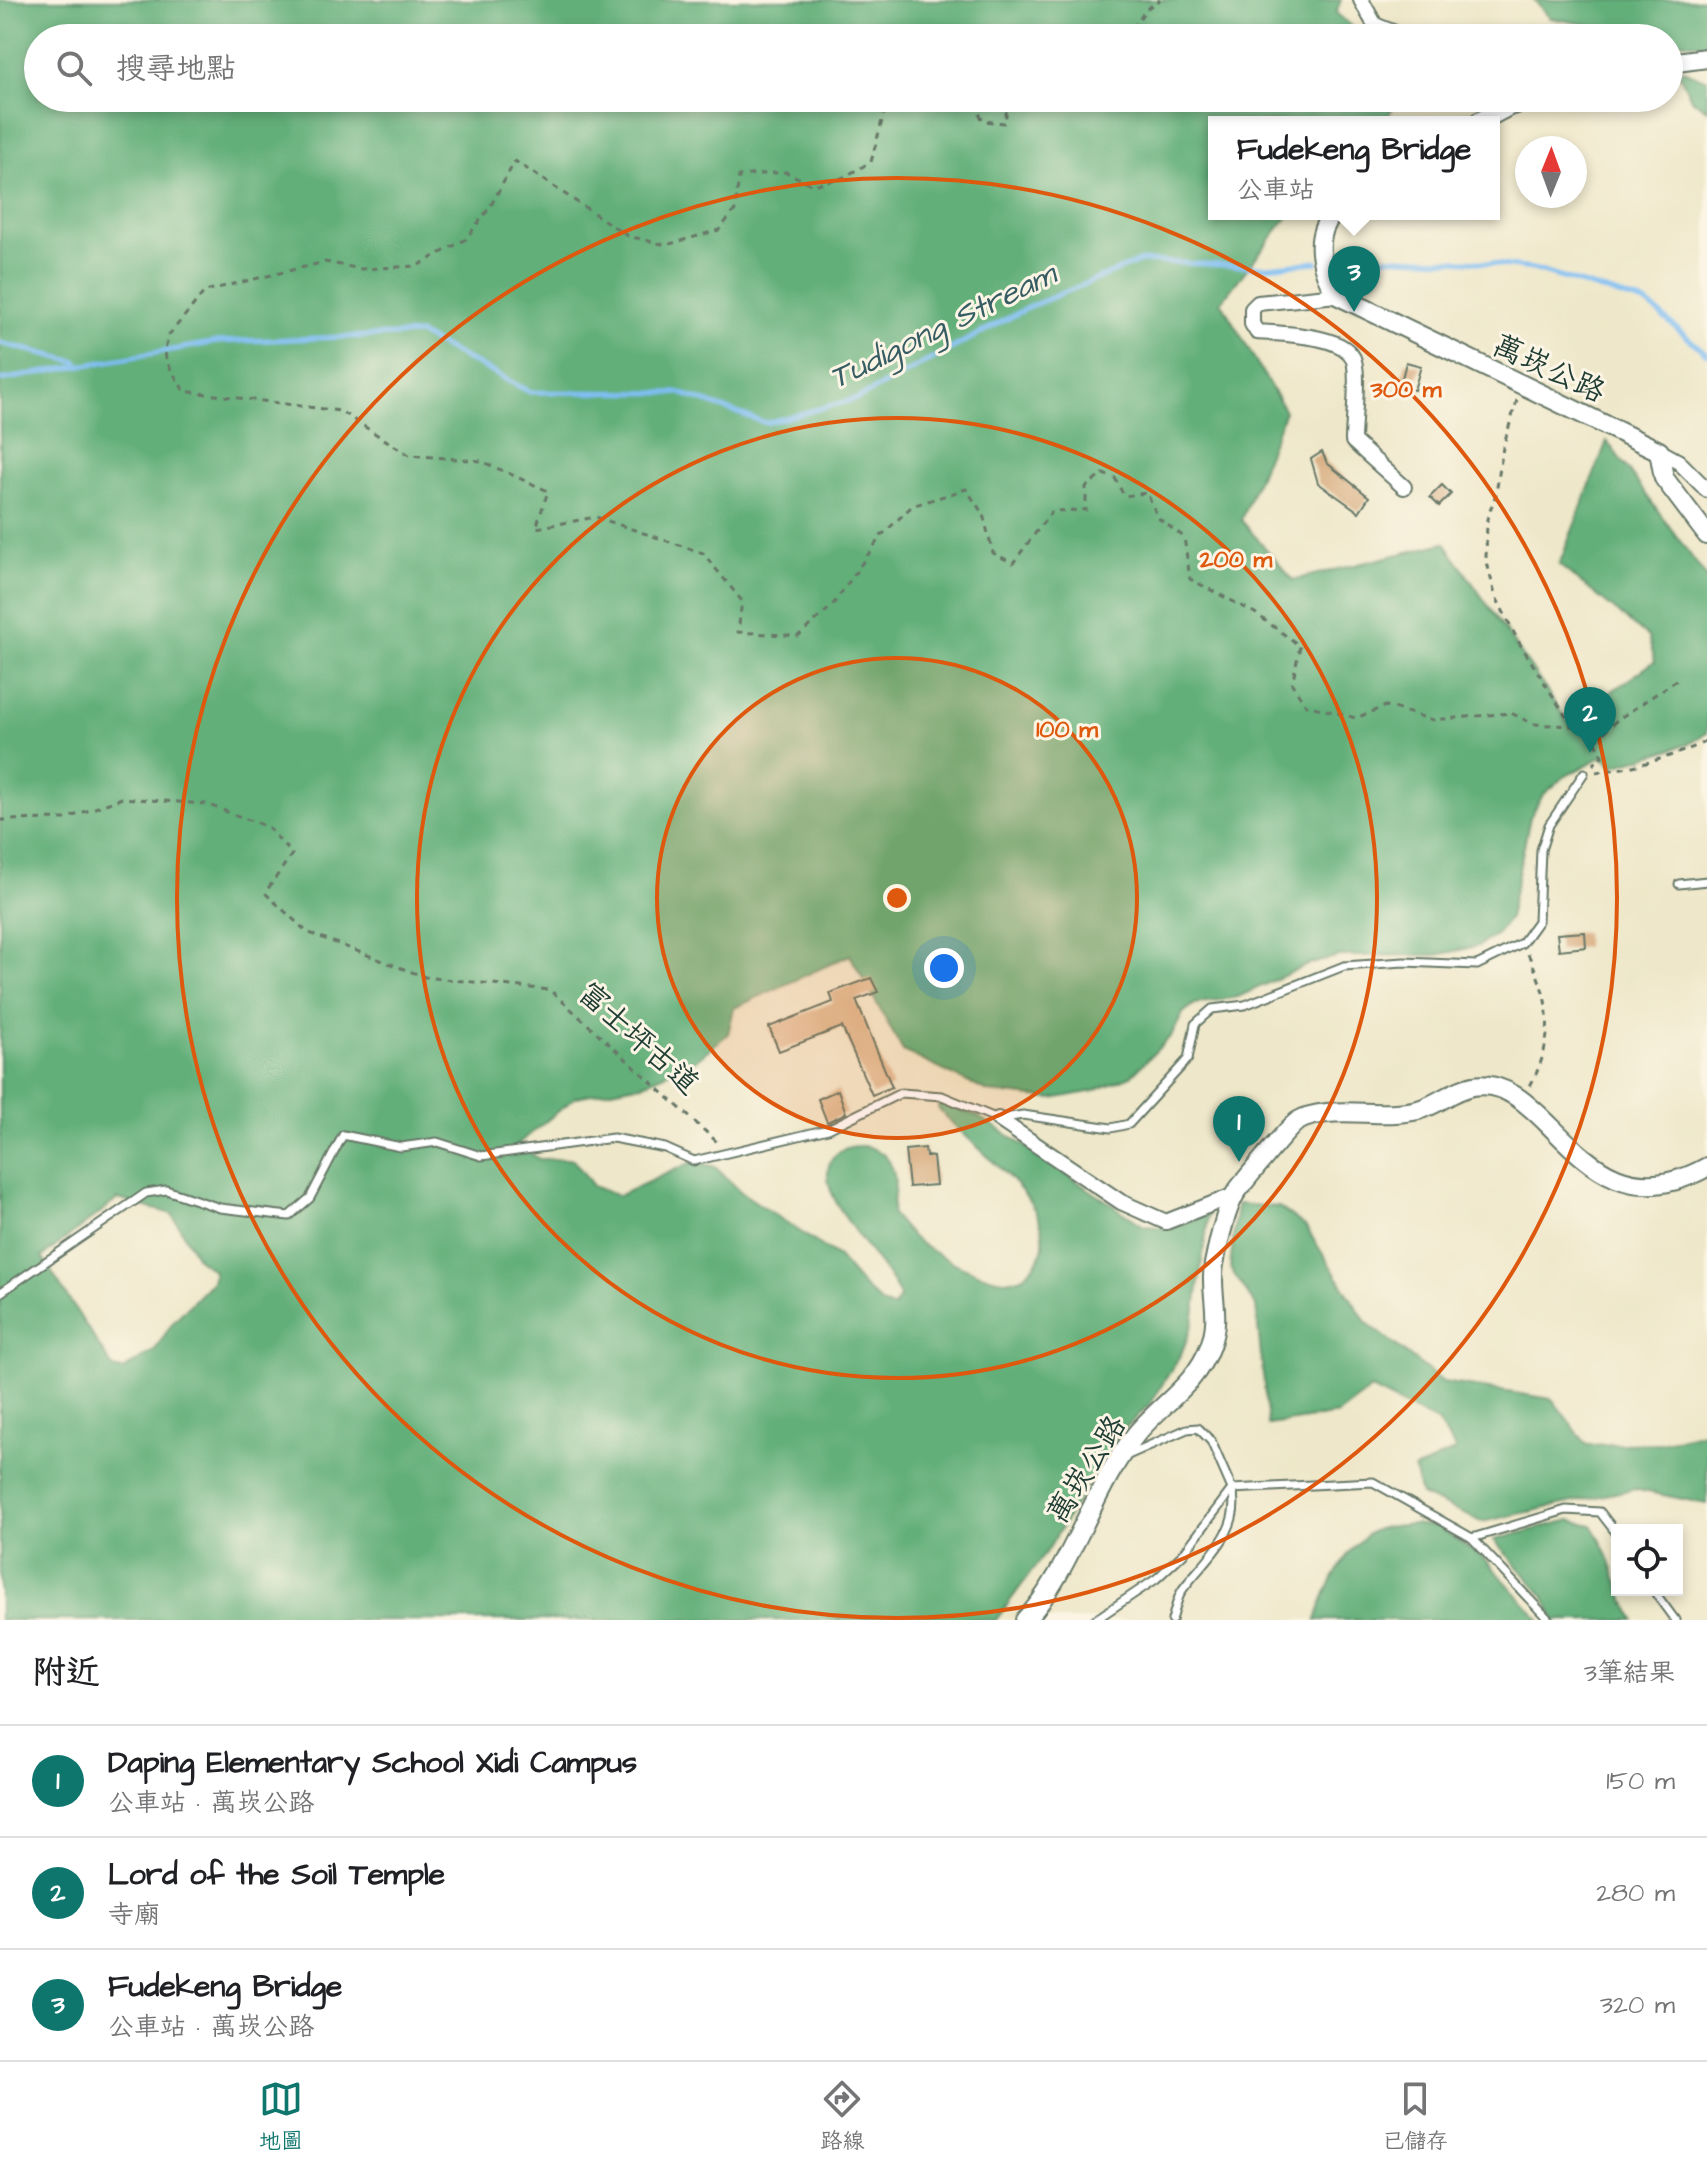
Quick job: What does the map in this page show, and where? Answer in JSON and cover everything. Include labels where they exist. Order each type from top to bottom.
[{"type":"street","points":[[1361,0],[1374,24]]},
{"type":"street","points":[[1683,61],[1707,58]]},
{"type":"street","points":[[1329,220],[1320,238],[1324,271],[1334,290],[1258,303],[1252,309],[1252,324],[1257,332],[1328,340],[1344,347],[1354,358],[1356,376],[1353,441],[1404,487]]},
{"type":"street","name":"萬崁公路","points":[[1334,290],[1659,451]]},
{"type":"street","points":[[1659,451],[1679,462],[1707,490]]},
{"type":"street","points":[[1659,451],[1664,478],[1707,535]]},
{"type":"street","name":"萬崁公路","points":[[1025,1620],[1119,1459],[1138,1432],[1192,1381],[1209,1350],[1218,1324],[1214,1262],[1235,1195],[1290,1127],[1308,1117],[1325,1113],[1416,1110],[1435,1104],[1454,1091],[1486,1084],[1508,1089],[1523,1099],[1571,1151],[1603,1171],[1652,1186],[1675,1182],[1707,1167]]},
{"type":"street","points":[[998,1119],[1121,1202],[1166,1222],[1235,1195]]},
{"type":"lane","points":[[0,1293],[146,1193],[166,1190],[220,1208],[289,1216],[310,1198],[343,1135],[401,1147],[437,1142],[481,1156],[613,1138],[665,1148],[694,1161],[828,1129],[901,1093],[942,1096],[998,1119],[1023,1115],[1111,1128],[1129,1124],[1188,1059],[1195,1024],[1212,1009],[1245,1005],[1344,966],[1404,962],[1477,965],[1522,943],[1538,921],[1541,850],[1549,825],[1584,773]]},
{"type":"lane","points":[[1679,884],[1707,881]]},
{"type":"lane","points":[[1119,1459],[1187,1429],[1198,1428],[1211,1441],[1232,1489],[1234,1512],[1224,1538],[1198,1575],[1182,1590],[1172,1620]]},
{"type":"lane","points":[[1232,1489],[1373,1482],[1472,1538],[1549,1620]]},
{"type":"lane","points":[[1095,1620],[1156,1579],[1183,1554],[1232,1489]]},
{"type":"lane","points":[[1472,1538],[1566,1510],[1600,1512],[1611,1526]]},
{"type":"lane","points":[[1657,1596],[1675,1620]]},
{"type":"path","points":[[1136,24],[1146,9],[1160,0]]},
{"type":"path","points":[[884,112],[871,162],[842,178],[813,185],[786,172],[739,176],[735,210],[719,230],[666,245],[628,236],[515,161],[490,207],[466,239],[417,266],[361,269],[325,262],[205,291],[169,335],[166,361],[184,391],[340,411],[377,431],[409,455],[481,461],[548,491],[536,528],[596,517],[703,553],[742,601],[738,632],[798,636],[832,606],[881,536],[912,506],[966,489],[983,514],[993,553],[1013,563],[1052,511],[1086,510],[1086,487],[1103,474],[1115,478],[1124,496],[1147,493],[1158,518],[1184,537],[1190,579],[1255,613],[1300,646],[1292,684],[1306,705],[1356,718],[1386,706],[1433,720],[1511,713],[1533,724],[1590,727],[1602,756],[1584,773]]},
{"type":"path","points":[[979,112],[983,121],[1005,123],[1006,112]]},
{"type":"path","points":[[1521,385],[1487,519],[1486,558],[1495,595],[1518,641],[1572,726]]},
{"type":"path","points":[[1595,741],[1617,720],[1680,678]]},
{"type":"path","points":[[1584,773],[1622,770],[1685,752],[1707,741]]},
{"type":"path","name":"富士坪古道","points":[[0,820],[65,819],[122,798],[206,804],[268,827],[292,854],[265,893],[307,932],[425,977],[550,990],[728,1153]]},
{"type":"path","points":[[1522,943],[1547,1001],[1543,1062],[1523,1099]]},
{"type":"green space","points":[[0,0],[1341,0],[1336,13],[1349,24],[24,24],[24,112],[1390,112],[1388,116],[1208,116],[1208,220],[1285,220],[1221,302],[1285,411],[1241,520],[1293,580],[1445,543],[1568,722],[1655,661],[1648,637],[1559,565],[1607,441],[1707,578],[1707,733],[1686,745],[1614,766],[1601,757],[1564,777],[1543,795],[1530,817],[1509,918],[1496,935],[1478,946],[1436,955],[1339,956],[1307,965],[1238,997],[1195,1004],[1183,1013],[1172,1035],[1131,1076],[1094,1091],[1052,1099],[988,1092],[903,1051],[850,955],[734,1008],[728,1034],[693,1062],[642,1084],[576,1097],[518,1144],[539,1159],[573,1159],[593,1186],[618,1196],[694,1161],[715,1167],[741,1192],[838,1257],[882,1304],[893,1308],[900,1297],[833,1195],[828,1178],[830,1163],[843,1150],[870,1147],[886,1157],[894,1177],[892,1214],[917,1241],[947,1259],[997,1279],[1010,1280],[1027,1273],[1042,1252],[1042,1228],[1033,1207],[1009,1177],[938,1108],[940,1103],[975,1115],[999,1129],[1144,1226],[1172,1228],[1209,1213],[1193,1323],[1181,1354],[1150,1404],[1116,1437],[1049,1548],[996,1620],[0,1620]],"holes":[[[118,1199],[172,1214],[198,1259],[214,1271],[212,1282],[173,1322],[155,1350],[123,1370],[113,1368],[42,1257]]]},
{"type":"green space","points":[[1534,0],[1707,0],[1707,46],[1683,42],[1683,24],[1584,24],[1550,18]]},
{"type":"green space","points":[[1683,70],[1707,80],[1707,110],[1691,99],[1683,82]]},
{"type":"green space","points":[[1237,1204],[1279,1207],[1305,1226],[1366,1322],[1443,1382],[1552,1399],[1587,1445],[1661,1443],[1707,1431],[1707,1504],[1633,1489],[1482,1522],[1421,1495],[1414,1470],[1456,1450],[1437,1422],[1371,1389],[1338,1414],[1268,1425],[1256,1306],[1230,1268]]},
{"type":"green space","points":[[1570,1520],[1592,1525],[1611,1565],[1611,1596],[1623,1596],[1635,1620],[1555,1620],[1544,1596],[1494,1540]]},
{"type":"green space","points":[[1413,1524],[1438,1527],[1486,1560],[1540,1620],[1316,1620],[1340,1566],[1359,1542],[1381,1528]]},
{"type":"building","points":[[1406,362],[1421,366],[1414,390],[1400,387]]},
{"type":"building","points":[[1322,452],[1327,463],[1369,497],[1359,512],[1318,483],[1311,459]]},
{"type":"building","points":[[1442,485],[1451,494],[1439,506],[1430,497]]},
{"type":"building","points":[[1585,932],[1586,947],[1559,950],[1557,934]]},
{"type":"building","points":[[871,978],[878,992],[856,1000],[892,1087],[872,1095],[842,1027],[779,1051],[769,1027],[833,1002],[830,993]]},
{"type":"building","points":[[838,1090],[846,1113],[827,1122],[818,1099]]},
{"type":"building","points":[[925,1148],[926,1156],[933,1157],[936,1185],[909,1187],[905,1150]]},
{"type":"waterway","name":"Tudigong Stream","points":[[1327,261],[1375,257],[1469,261],[1533,269],[1648,304],[1707,354]]},
{"type":"waterway","name":"Tudigong Stream","points":[[0,380],[217,342],[419,334],[530,392],[680,393],[766,423],[859,398],[1031,306],[1141,261],[1265,267],[1317,262]]},
{"type":"waterway","points":[[0,343],[77,362]]},
{"type":"place","name":"Fudekeng Bridge","points":[[1354,312]]},
{"type":"place","name":"Lord of the Soil Temple","points":[[1590,753]]},
{"type":"place","name":"Daping Elementary School Xidi Campus","points":[[1239,1162]]}]
